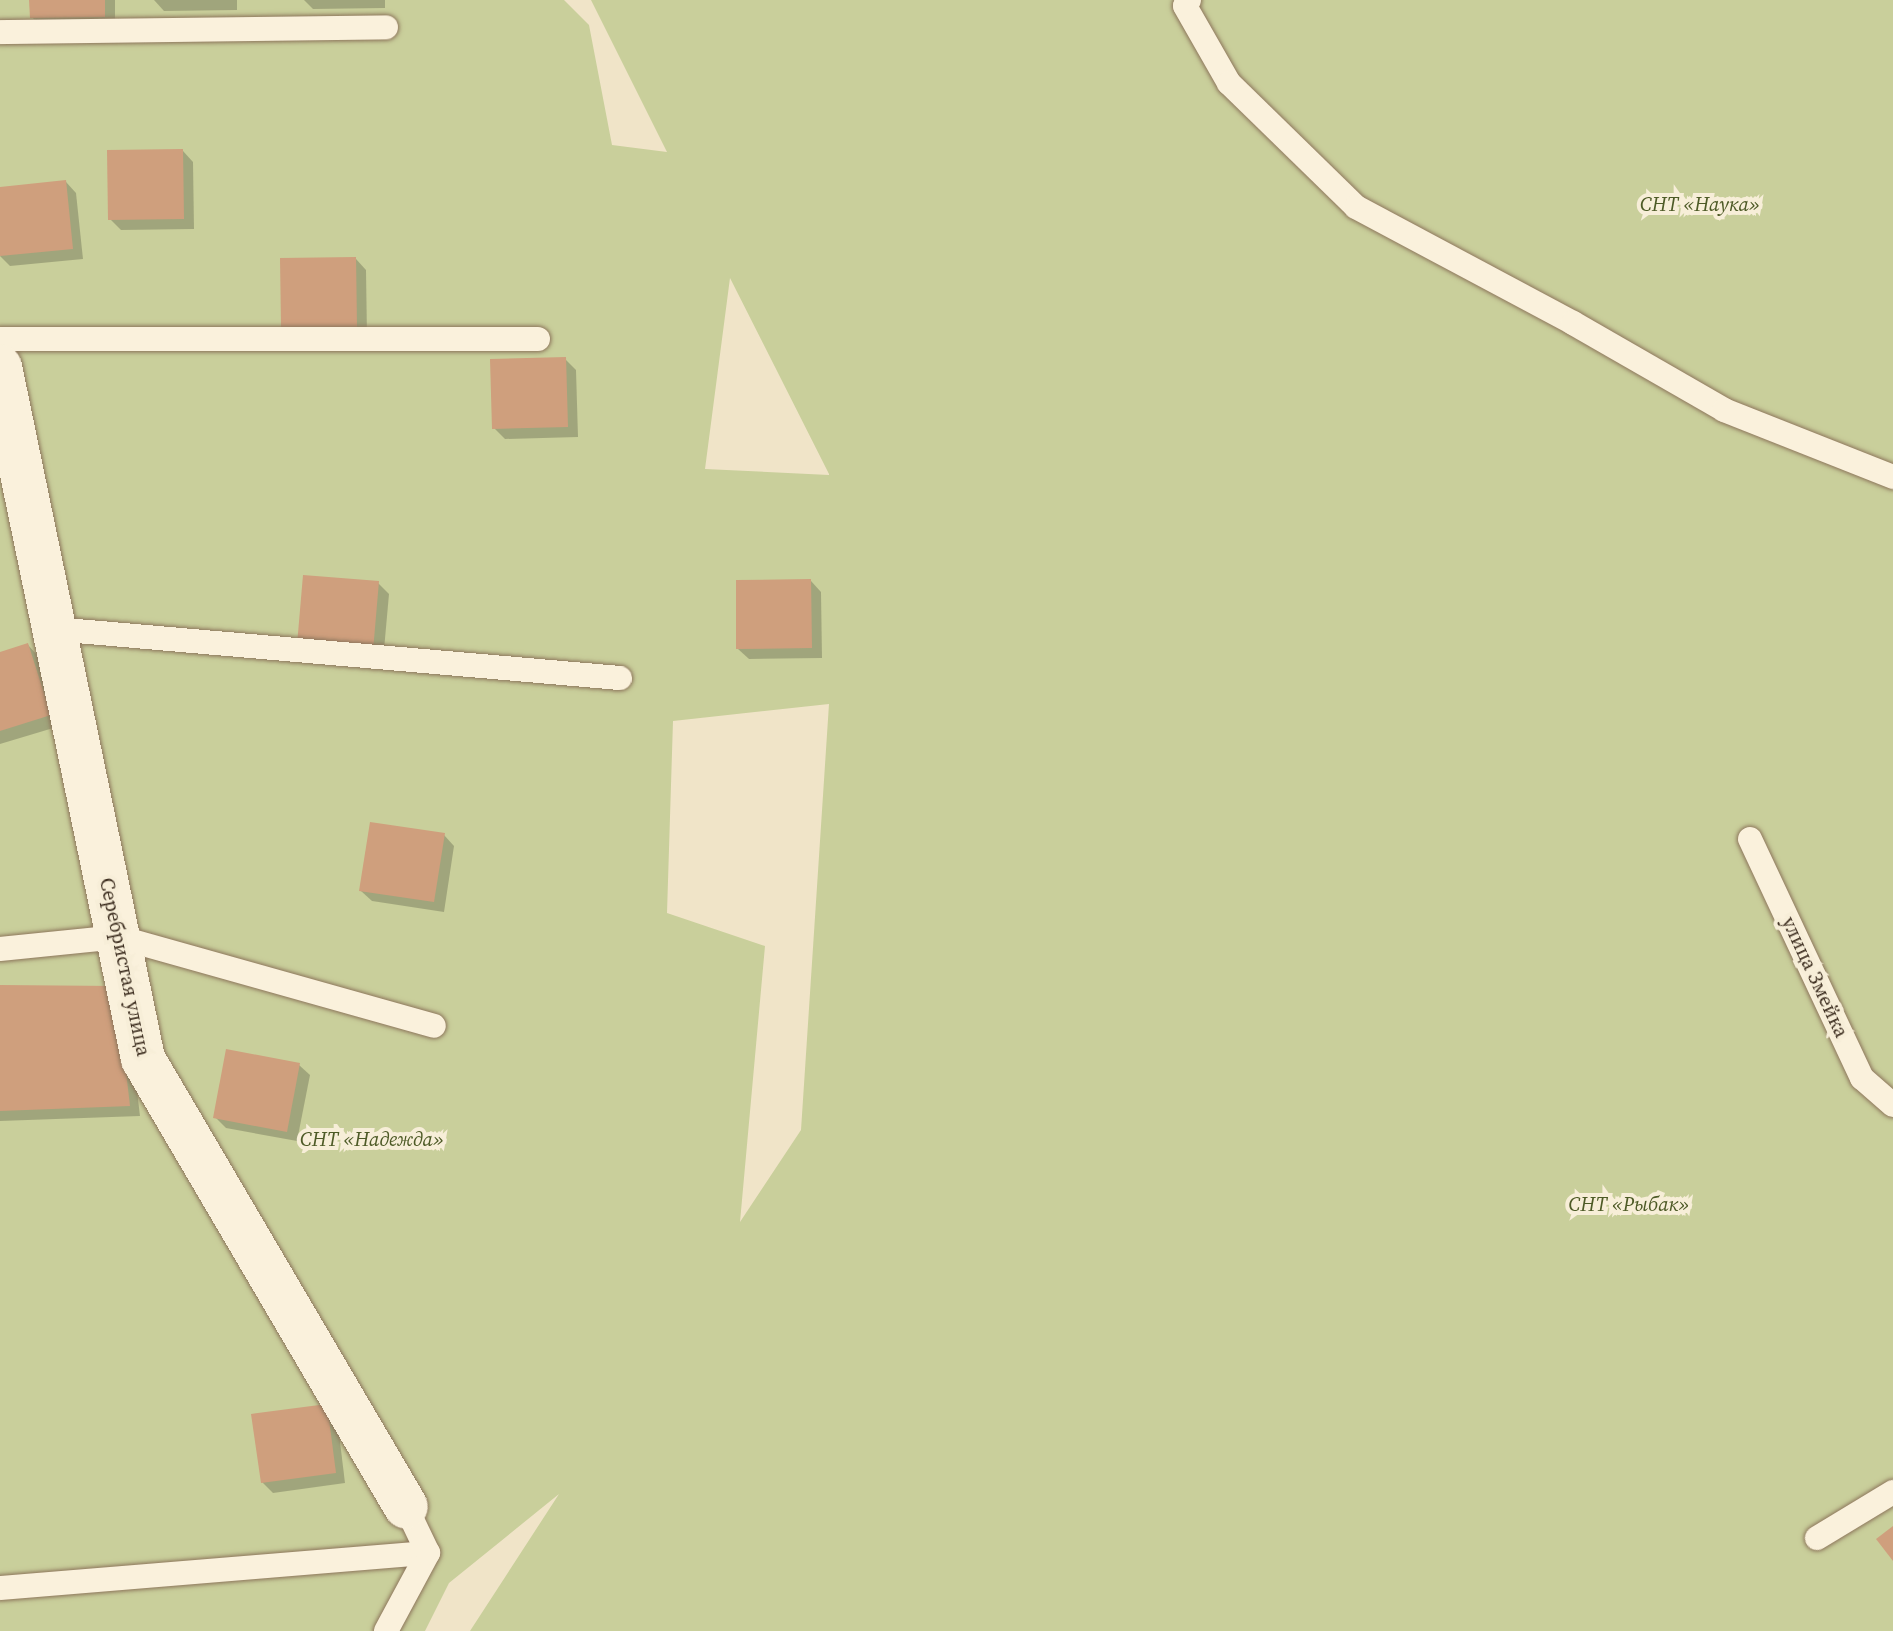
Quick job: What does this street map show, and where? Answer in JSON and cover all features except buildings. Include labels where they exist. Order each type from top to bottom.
[{"type":"street","name":"Серебристая улица","points":[[0,367],[143,1059],[406,1507]]},
{"type":"lane","points":[[1189,0],[1185,6],[1229,83],[1356,207],[1573,323],[1724,410],[1893,477]]},
{"type":"lane","points":[[0,32],[386,27]]},
{"type":"lane","points":[[0,339],[538,339]]},
{"type":"lane","points":[[54,629],[620,678]]},
{"type":"lane","name":"улица Змейка","points":[[1750,839],[1862,1078],[1893,1105]]},
{"type":"lane","points":[[0,949],[118,937],[434,1026]]},
{"type":"lane","points":[[1817,1538],[1893,1492]]},
{"type":"lane","points":[[406,1507],[428,1553]]},
{"type":"lane","points":[[0,1588],[428,1553]]},
{"type":"lane","points":[[386,1631],[428,1553]]},
{"type":"green space","points":[[0,0],[564,0],[589,25],[612,145],[667,152],[591,0],[1893,0],[1893,1631],[470,1631],[559,1494],[449,1583],[425,1631],[0,1631]],"holes":[[[730,278],[829,474],[829,475],[705,469]],[[829,704],[801,1130],[740,1222],[765,946],[667,913],[673,721]]]},
{"type":"park label","name":"СНТ «Наука»","points":[[1700,204]]},
{"type":"park label","name":"СНТ «Надежда»","points":[[372,1139]]},
{"type":"park label","name":"СНТ «Рыбак»","points":[[1629,1204]]}]
